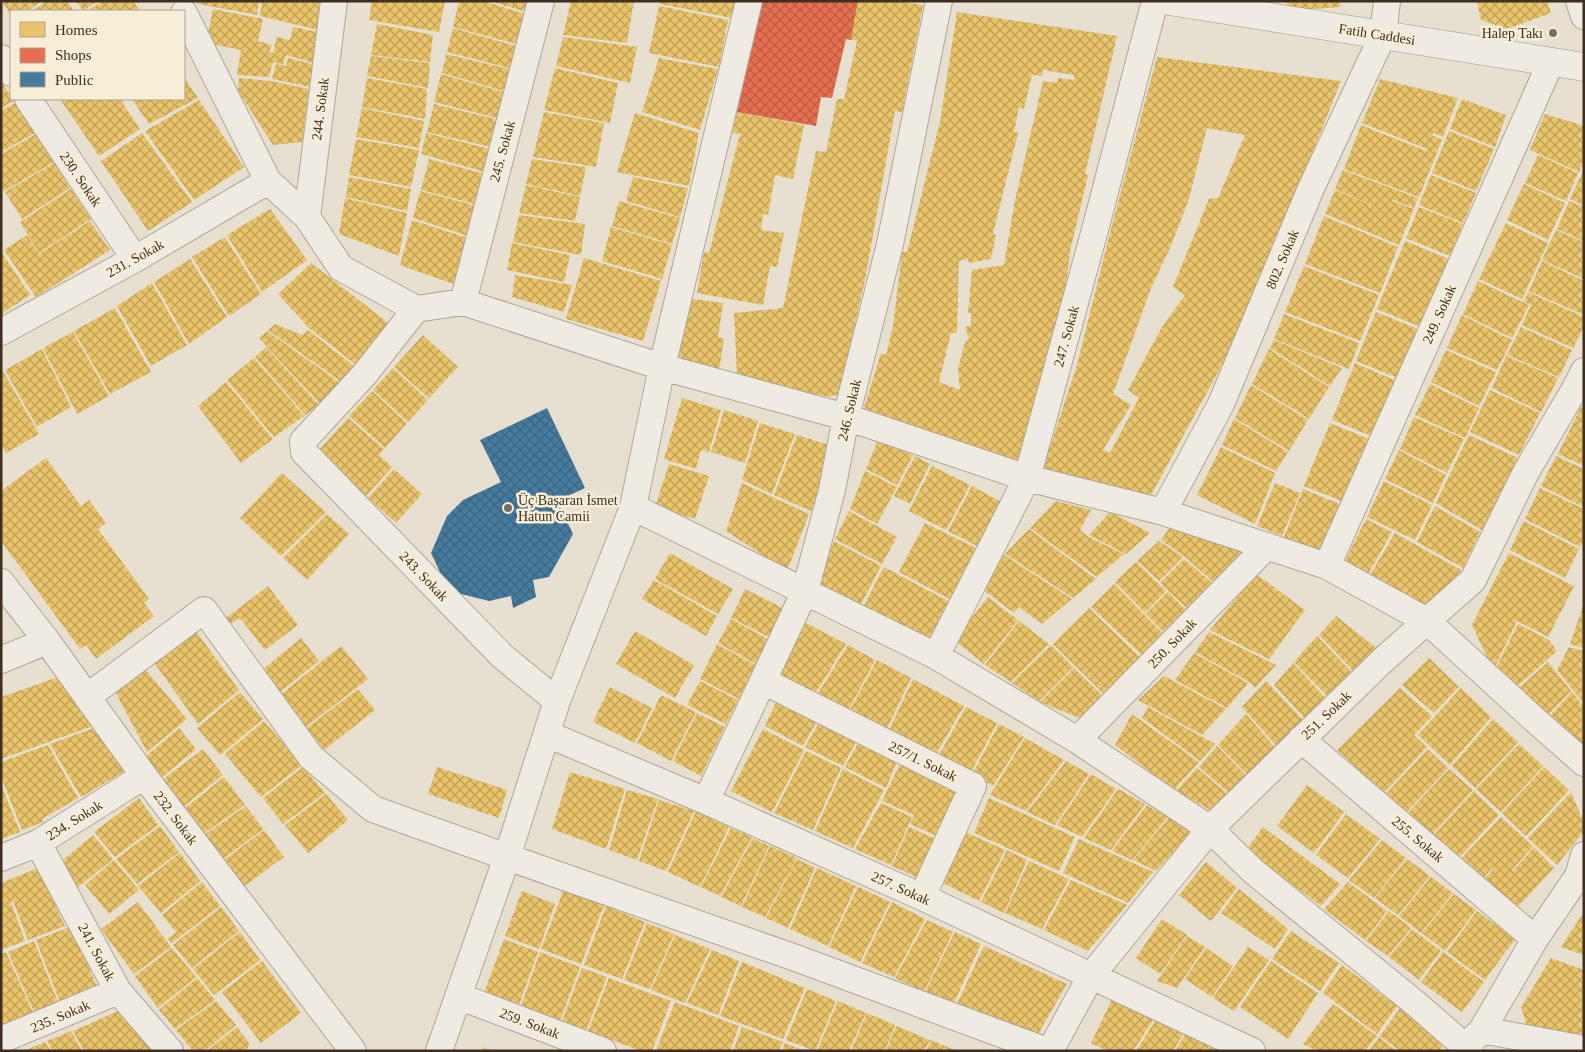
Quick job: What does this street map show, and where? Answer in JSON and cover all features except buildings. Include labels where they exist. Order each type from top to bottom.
[{"type":"main road","name":"Fatih Caddesi","points":[[1169,1],[1584,67]]},
{"type":"street","name":"244. Sokak","points":[[306,217],[334,1]]},
{"type":"street","name":"245. Sokak","points":[[463,302],[541,1]]},
{"type":"street","points":[[439,1051],[507,857],[557,701],[633,507],[662,367],[749,1]]},
{"type":"street","name":"246. Sokak","points":[[706,801],[804,591],[832,490],[846,417],[890,244],[939,1]]},
{"type":"street","name":"247. Sokak","points":[[936,656],[1026,478],[1096,226],[1155,1]]},
{"type":"street","name":"802. Sokak","points":[[1163,512],[1221,404],[1312,186],[1383,35],[1386,1]]},
{"type":"street","points":[[1579,1],[1584,16]]},
{"type":"street","points":[[185,16],[268,181],[306,217],[341,268],[416,309],[463,302],[662,367],[846,417],[1026,478],[1163,512],[1327,566],[1427,621],[1534,720],[1584,763]]},
{"type":"street","points":[[1,58],[10,72]]},
{"type":"street","name":"249. Sokak","points":[[1327,566],[1551,62]]},
{"type":"street","name":"230. Sokak","points":[[29,100],[134,259]]},
{"type":"street","name":"231. Sokak","points":[[1,332],[134,259],[268,181]]},
{"type":"street","name":"243. Sokak","points":[[416,309],[364,375],[303,440],[304,452],[502,656],[557,701]]},
{"type":"street","name":"251. Sokak","points":[[1048,1051],[1091,976],[1210,829],[1382,661],[1473,580],[1526,472],[1584,371]]},
{"type":"street","points":[[633,507],[936,656],[1077,740],[1210,829],[1253,871],[1470,1044],[1584,1049]]},
{"type":"street","name":"250. Sokak","points":[[1077,740],[1268,546]]},
{"type":"street","name":"232. Sokak","points":[[1,582],[47,641],[144,776],[352,1051]]},
{"type":"street","points":[[87,697],[204,610],[311,757],[374,809],[793,957],[1048,1051]]},
{"type":"street","points":[[1,660],[47,641]]},
{"type":"street","name":"257/1. Sokak","points":[[763,681],[973,786],[922,897]]},
{"type":"street","name":"257. Sokak","points":[[546,734],[706,801],[922,897],[1252,1051]]},
{"type":"street","name":"255. Sokak","points":[[1301,739],[1535,939]]},
{"type":"street","name":"234. Sokak","points":[[1,858],[38,843],[144,776]]},
{"type":"street","name":"241. Sokak","points":[[38,843],[118,991],[170,1051]]},
{"type":"street","points":[[1470,1044],[1535,939],[1582,869]]},
{"type":"street","name":"235. Sokak","points":[[1,1040],[118,991]]},
{"type":"street","name":"259. Sokak","points":[[458,996],[603,1051]]},
{"type":"place","name":"Halep Takı","points":[[1553,33]]},
{"type":"place","name":"Üç Başaran İsmet Hatun Camii","points":[[508,508]]}]
